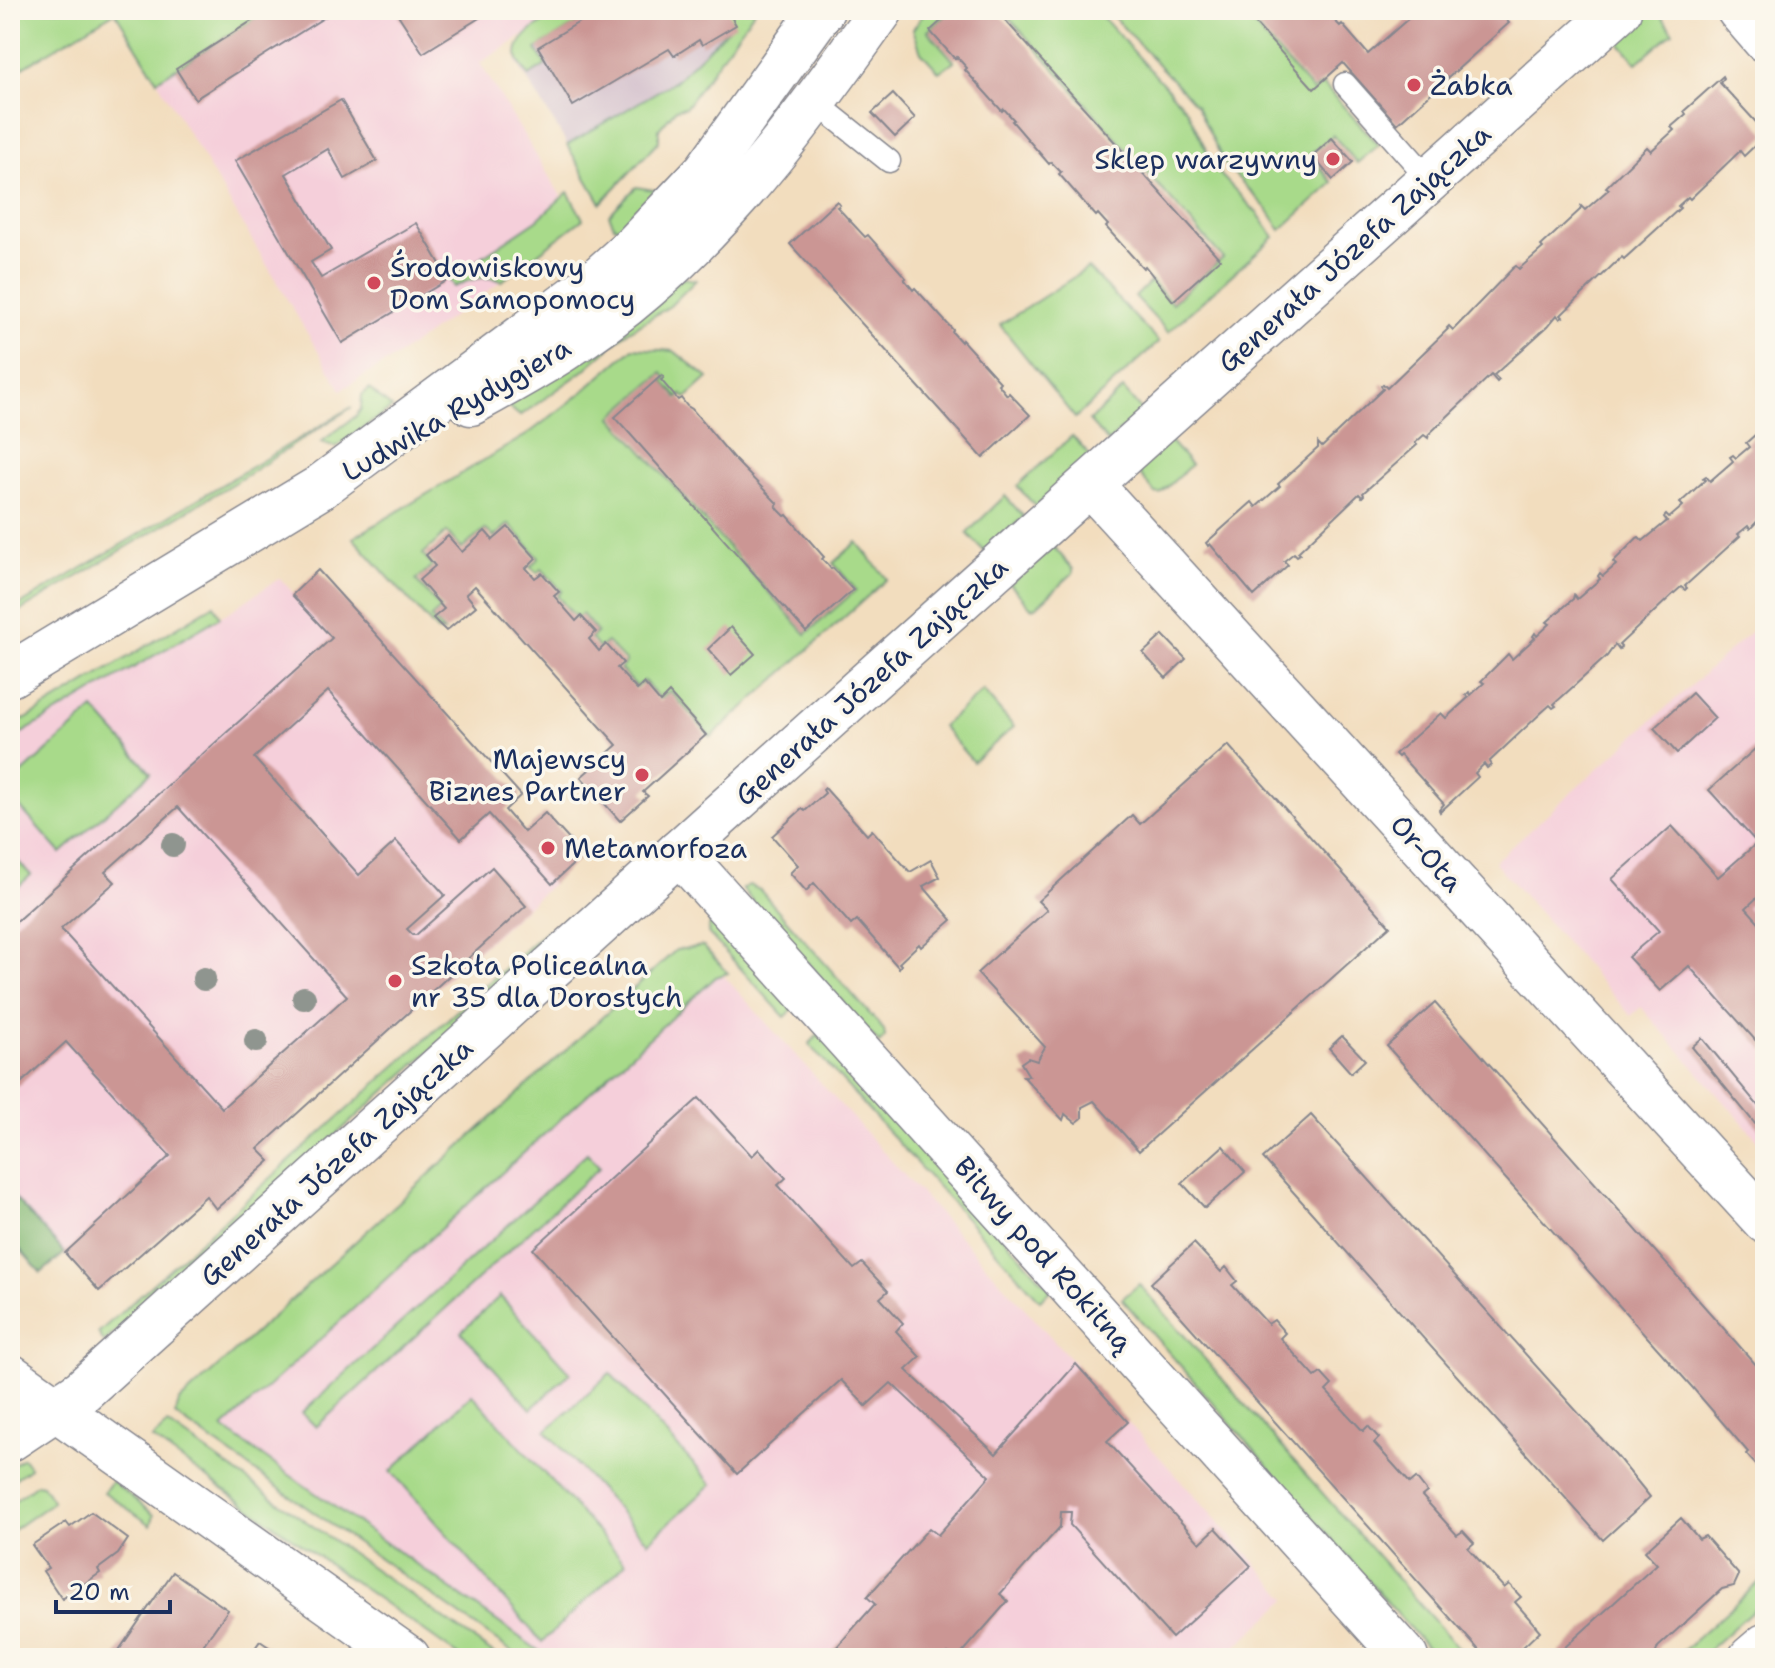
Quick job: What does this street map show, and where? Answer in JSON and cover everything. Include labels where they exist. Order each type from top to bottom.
[{"type":"street","name":"Ludwika Rydygiera","points":[[632,276],[822,10]]},
{"type":"street","name":"Ludwika Rydygiera","points":[[10,675],[319,488],[542,364],[632,276],[733,203],[768,163],[881,10]]},
{"type":"street","name":"Generała Józefa Zajączka","points":[[10,1439],[58,1409],[107,1369],[1619,10]]},
{"type":"street","points":[[1739,10],[1765,40]]},
{"type":"street","name":"Or-Ota","points":[[1090,484],[1765,1221]]},
{"type":"street","name":"Bitwy pod Rokitną","points":[[679,852],[1406,1658]]},
{"type":"street","points":[[10,1376],[408,1658]]},
{"type":"street","points":[[1751,1658],[1765,1646]]},
{"type":"lane","points":[[1345,84],[1430,180]]},
{"type":"lane","points":[[814,101],[889,161]]},
{"type":"shaded area","points":[[269,10],[564,10],[480,63],[561,196],[482,277],[502,281],[397,356],[341,390],[157,80]]},
{"type":"shaded area","points":[[599,10],[681,10],[684,14],[729,29],[585,173],[516,61]]},
{"type":"shaded area","points":[[280,578],[552,884],[259,1148],[270,1161],[216,1209],[206,1196],[99,1291],[10,1193],[10,740],[232,610]]},
{"type":"shaded area","points":[[1765,619],[1765,1148],[1641,1007],[1631,1016],[1494,862]]},
{"type":"shaded area","points":[[724,976],[1288,1599],[1223,1658],[549,1658],[223,1428],[716,977]]},
{"type":"green space","points":[[10,10],[269,10],[157,80],[115,12],[10,75]]},
{"type":"green space","points":[[564,10],[599,10],[536,49],[546,65],[529,76],[518,60],[520,43],[532,30]]},
{"type":"green space","points":[[727,10],[755,10],[686,107],[676,109],[659,129],[659,141],[601,203],[567,145],[675,81],[729,28]]},
{"type":"green space","points":[[926,10],[951,10],[928,31],[954,61],[939,72],[921,52],[913,29]]},
{"type":"green space","points":[[1002,10],[1096,10],[1187,110],[1216,170],[1258,214],[1274,237],[1168,332],[1135,297],[1151,281],[1172,303],[1223,258]]},
{"type":"green space","points":[[1107,10],[1240,10],[1313,91],[1323,84],[1379,145],[1357,163],[1333,135],[1309,155],[1333,183],[1281,230],[1267,209],[1224,163],[1197,106]]},
{"type":"green space","points":[[1648,10],[1657,10],[1673,32],[1637,63],[1616,39]]},
{"type":"green space","points":[[636,187],[660,191],[625,231],[614,226],[609,215]]},
{"type":"green space","points":[[568,192],[583,219],[502,281],[478,278],[454,287],[449,279],[537,220]]},
{"type":"green space","points":[[1088,268],[1159,342],[1075,418],[1000,325]]},
{"type":"green space","points":[[683,278],[696,280],[670,306],[626,333],[582,372],[520,416],[504,403]]},
{"type":"green space","points":[[633,348],[674,351],[708,378],[686,398],[682,395],[678,398],[663,381],[667,378],[662,373],[612,417],[806,634],[856,590],[833,563],[857,542],[887,579],[711,737],[670,691],[660,699],[644,681],[637,687],[620,669],[626,662],[607,642],[599,648],[591,638],[597,632],[582,614],[576,618],[557,596],[562,591],[542,569],[537,573],[530,567],[539,558],[509,524],[494,537],[485,529],[462,549],[447,532],[423,554],[432,566],[416,580],[441,609],[431,618],[444,632],[437,631],[353,538],[528,434]]},
{"type":"green space","points":[[369,389],[392,408],[336,447],[321,442],[356,416],[361,409],[362,395]]},
{"type":"green space","points":[[1123,389],[1142,411],[1108,442],[1089,421]]},
{"type":"green space","points":[[352,407],[247,475],[10,617],[10,611]]},
{"type":"green space","points":[[1072,436],[1091,457],[1036,507],[1017,486]]},
{"type":"green space","points":[[1169,440],[1191,465],[1160,494],[1155,493],[1138,472]]},
{"type":"green space","points":[[1005,496],[1024,517],[985,552],[967,533]]},
{"type":"green space","points":[[1053,546],[1073,573],[1036,607],[1031,608],[1010,584]]},
{"type":"green space","points":[[214,605],[220,617],[10,740],[10,723],[26,719]]},
{"type":"green space","points":[[983,691],[1014,727],[973,762],[942,726]]},
{"type":"green space","points":[[94,709],[151,773],[61,853],[10,796],[10,784]]},
{"type":"green space","points":[[10,853],[31,875],[10,894]]},
{"type":"green space","points":[[749,885],[760,890],[884,1030],[885,1037],[879,1043],[742,889]]},
{"type":"green space","points":[[716,919],[796,1007],[785,1017],[708,933],[710,923]]},
{"type":"green space","points":[[547,930],[553,941],[104,1342],[98,1333]]},
{"type":"green space","points":[[703,946],[728,973],[716,977],[223,1428],[549,1658],[521,1658],[175,1415],[179,1402],[676,950]]},
{"type":"green space","points":[[820,1033],[1051,1290],[1040,1300],[809,1044]]},
{"type":"green space","points":[[587,1153],[600,1167],[316,1427],[302,1413]]},
{"type":"green space","points":[[10,1193],[65,1253],[41,1273],[10,1238]]},
{"type":"green space","points":[[1139,1284],[1467,1658],[1436,1658],[1122,1299]]},
{"type":"green space","points":[[500,1296],[570,1373],[531,1409],[461,1332]]},
{"type":"green space","points":[[610,1373],[712,1484],[648,1542],[546,1431]]},
{"type":"green space","points":[[472,1394],[626,1563],[542,1642],[391,1471]]},
{"type":"green space","points":[[168,1424],[500,1658],[462,1658],[152,1439]]},
{"type":"green space","points":[[23,1458],[30,1468],[10,1482],[10,1467]]},
{"type":"green space","points":[[112,1481],[154,1515],[151,1525],[104,1492]]},
{"type":"green space","points":[[37,1484],[42,1485],[53,1502],[10,1532],[10,1504]]},
{"type":"green space","points":[[1765,1577],[1765,1599],[1700,1658],[1683,1658],[1683,1651]]},
{"type":"building","points":[[269,10],[336,10],[195,99],[176,69]]},
{"type":"building","points":[[395,10],[492,10],[423,53]]},
{"type":"building","points":[[599,10],[681,10],[684,14],[691,10],[727,10],[736,25],[702,45],[699,40],[674,56],[669,49],[573,106],[538,47]]},
{"type":"building","points":[[953,10],[996,10],[1220,259],[1173,301],[1145,266],[1143,268],[1106,227],[1108,225],[1098,214],[1096,216],[1059,174],[1061,172],[1051,162],[1049,164],[1014,120],[1004,109],[1002,111],[965,70],[967,68],[930,31]]},
{"type":"building","points":[[1243,10],[1329,10],[1333,14],[1330,16],[1340,26],[1342,24],[1368,54],[1418,10],[1497,10],[1509,23],[1397,124],[1343,63],[1314,89]]},
{"type":"building","points":[[1723,76],[1720,83],[1765,132],[1765,136],[1744,156],[1740,151],[1690,199],[1688,197],[1678,206],[1680,208],[1624,259],[1622,257],[1613,265],[1561,315],[1563,317],[1560,319],[1557,315],[1494,375],[1499,380],[1497,382],[1491,375],[1428,438],[1424,435],[1362,497],[1359,494],[1298,552],[1300,554],[1297,556],[1294,553],[1284,561],[1288,565],[1254,596],[1206,543],[1252,502],[1256,507],[1280,486],[1278,484],[1318,448],[1318,443],[1322,447],[1383,389],[1383,384],[1387,388],[1449,326],[1453,330],[1513,268],[1516,266],[1519,269],[1543,248],[1541,246],[1581,206],[1585,210],[1647,147],[1651,151],[1674,130],[1671,127],[1686,114],[1684,111]]},
{"type":"building","points":[[893,94],[915,118],[895,137],[872,113]]},
{"type":"building","points":[[341,100],[377,161],[345,179],[328,149],[286,174],[331,250],[311,262],[321,278],[416,223],[449,279],[342,343],[235,161]]},
{"type":"building","name":"Sklep warzywny","points":[[1332,138],[1353,162],[1333,180],[1312,156]]},
{"type":"building","points":[[837,201],[840,205],[837,207],[865,237],[868,235],[913,290],[915,288],[1000,382],[998,384],[1007,395],[1009,393],[1030,415],[983,458],[790,244]]},
{"type":"building","points":[[662,375],[664,378],[661,380],[678,400],[681,398],[692,409],[824,557],[822,559],[853,590],[806,632],[615,417]]},
{"type":"building","points":[[1765,426],[1765,513],[1750,529],[1748,526],[1738,534],[1740,536],[1685,586],[1685,590],[1681,587],[1672,595],[1619,645],[1619,650],[1615,645],[1554,704],[1556,706],[1553,708],[1550,705],[1541,713],[1489,762],[1491,765],[1487,768],[1484,764],[1475,773],[1478,777],[1440,812],[1444,804],[1400,755],[1395,754],[1441,713],[1446,718],[1469,697],[1466,695],[1469,692],[1471,695],[1484,683],[1481,681],[1508,654],[1512,659],[1535,638],[1535,633],[1537,636],[1550,624],[1547,622],[1574,595],[1577,599],[1600,579],[1600,573],[1603,576],[1616,565],[1613,562],[1637,538],[1643,541],[1667,521],[1664,517],[1669,518],[1683,506],[1680,503],[1705,480],[1703,478],[1706,476],[1710,481],[1733,461],[1730,457],[1733,455],[1736,458],[1749,447],[1746,443]]},
{"type":"building","points":[[508,527],[536,558],[526,568],[535,578],[542,573],[559,592],[554,596],[576,621],[581,616],[596,632],[589,639],[599,651],[606,644],[623,663],[617,668],[637,690],[644,683],[660,702],[669,693],[706,735],[643,792],[648,796],[620,821],[581,777],[617,745],[475,586],[466,594],[476,606],[446,631],[433,618],[444,609],[419,580],[435,566],[426,555],[448,536],[462,552],[485,531],[493,540]]},
{"type":"building","points":[[318,570],[521,795],[505,810],[524,832],[545,813],[583,855],[552,884],[489,814],[461,839],[328,691],[254,758],[359,875],[396,841],[445,895],[407,929],[416,935],[492,867],[526,906],[258,1149],[270,1161],[216,1209],[206,1196],[99,1291],[65,1253],[170,1156],[66,1042],[10,1093],[10,927],[332,638],[292,595]],"holes":[[[178,807],[347,996],[222,1108],[61,929],[115,882],[105,872]]]},
{"type":"building","points":[[731,627],[755,654],[731,675],[708,649]]},
{"type":"building","points":[[1163,635],[1186,659],[1166,678],[1143,653]]},
{"type":"building","points":[[1692,693],[1715,718],[1677,753],[1654,728]]},
{"type":"building","points":[[1765,740],[1765,890],[1746,908],[1765,929],[1765,1051],[1689,966],[1660,991],[1628,957],[1659,931],[1612,879],[1672,826],[1718,877],[1757,843],[1709,790]]},
{"type":"building","points":[[1228,745],[1390,926],[1139,1151],[1094,1101],[1082,1107],[1082,1118],[1076,1123],[1065,1114],[1063,1120],[1023,1076],[1029,1076],[1021,1063],[1028,1058],[1037,1061],[1045,1047],[977,973],[1047,910],[1038,901],[1132,815],[1140,824]]},
{"type":"building","points":[[825,788],[867,835],[872,830],[910,872],[931,860],[940,877],[923,886],[952,920],[921,947],[919,944],[899,963],[899,968],[857,920],[851,925],[814,883],[806,891],[790,873],[798,865],[772,836],[825,793]]},
{"type":"building","points":[[1435,1003],[1765,1375],[1765,1470],[1746,1454],[1748,1452],[1692,1387],[1387,1046]]},
{"type":"building","points":[[1342,1036],[1365,1060],[1351,1073],[1329,1048]]},
{"type":"building","points":[[1702,1038],[1765,1114],[1765,1136],[1692,1047]]},
{"type":"building","points":[[699,1098],[752,1156],[759,1149],[786,1178],[778,1185],[854,1269],[862,1263],[888,1291],[880,1298],[903,1323],[896,1331],[920,1357],[906,1370],[996,1454],[1076,1364],[1128,1422],[1107,1441],[1200,1543],[1216,1528],[1251,1566],[1172,1638],[1070,1525],[1071,1512],[1061,1512],[1060,1527],[1000,1594],[1008,1601],[958,1658],[948,1653],[943,1658],[827,1658],[875,1604],[867,1597],[929,1528],[938,1535],[990,1476],[891,1383],[866,1406],[841,1380],[737,1474],[533,1249]]},
{"type":"building","points":[[1311,1115],[1616,1455],[1650,1497],[1603,1540],[1263,1158]]},
{"type":"building","points":[[1223,1146],[1245,1172],[1205,1208],[1182,1183]]},
{"type":"building","points":[[1194,1243],[1221,1272],[1226,1267],[1237,1281],[1232,1285],[1268,1324],[1274,1320],[1285,1333],[1280,1338],[1315,1377],[1321,1373],[1332,1385],[1326,1391],[1363,1431],[1368,1426],[1379,1438],[1374,1443],[1410,1483],[1416,1478],[1427,1492],[1422,1496],[1457,1535],[1463,1531],[1474,1543],[1468,1548],[1504,1588],[1509,1584],[1521,1597],[1515,1602],[1540,1631],[1522,1648],[1531,1658],[1486,1658],[1151,1283]]},
{"type":"building","points":[[91,1512],[128,1539],[118,1554],[98,1569],[100,1573],[62,1599],[43,1571],[48,1568],[32,1545],[66,1522],[70,1527]]},
{"type":"building","points":[[1681,1518],[1699,1539],[1705,1536],[1739,1575],[1734,1586],[1722,1589],[1658,1647],[1654,1658],[1553,1658],[1657,1564],[1645,1551]]},
{"type":"building","points":[[173,1572],[228,1610],[194,1658],[118,1658],[115,1656]]},
{"type":"building","points":[[260,1641],[285,1658],[248,1658]]},
{"type":"place","name":"Żabka","points":[[1414,85]]},
{"type":"place","name":"Sklep warzywny","points":[[1333,159]]},
{"type":"place","name":"Środowiskowy Dom Samopomocy","points":[[374,283]]},
{"type":"place","name":"Majewscy Biznes Partner","points":[[642,775]]},
{"type":"place","name":"Metamorfoza","points":[[548,848]]},
{"type":"place","name":"Szkoła Policealna nr 35 dla Dorosłych","points":[[395,981]]}]
